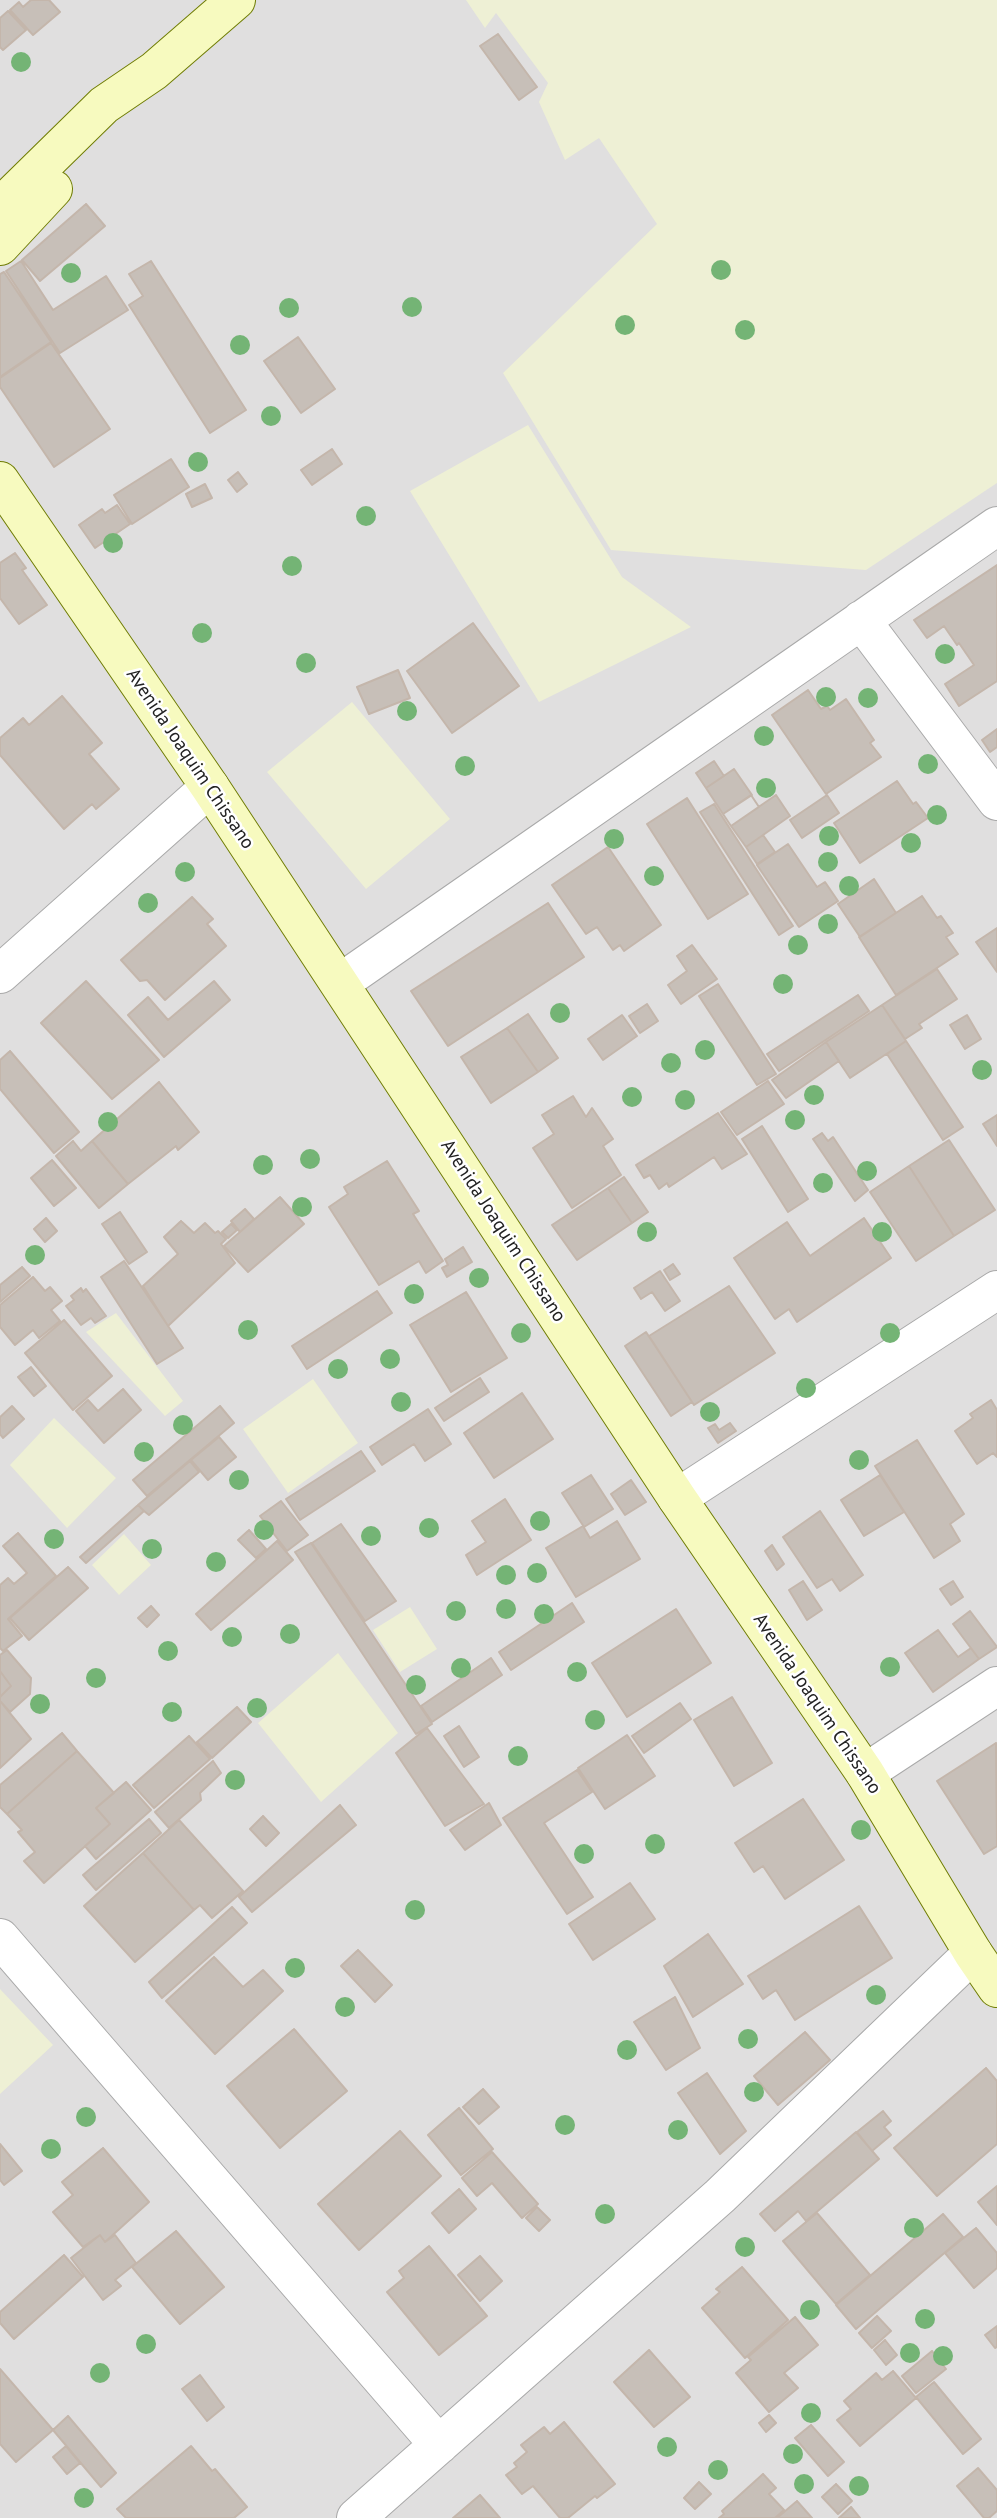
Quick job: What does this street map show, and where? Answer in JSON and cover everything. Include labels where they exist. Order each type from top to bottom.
[{"type":"street","points":[[0,207],[104,105],[154,71],[236,0]]},
{"type":"street","points":[[0,246],[121,118],[154,71]]},
{"type":"street","name":"Avenida Joaquim Chissano","points":[[0,481],[210,787],[677,1498],[865,1773],[997,1988]]},
{"type":"street","points":[[340,983],[997,526]]},
{"type":"street","points":[[861,620],[997,801]]},
{"type":"street","points":[[0,974],[210,787]]},
{"type":"street","points":[[677,1498],[997,1290]]},
{"type":"street","points":[[865,1773],[997,1686]]},
{"type":"street","points":[[0,1938],[439,2445]]},
{"type":"street","points":[[356,2518],[720,2196],[973,1952]]},
{"type":"shaded area","points":[[0,0],[997,0],[997,2518],[0,2518]]},
{"type":"green space","points":[[466,0],[997,0],[997,483],[866,570],[611,550],[503,373],[657,224],[599,138],[565,160],[539,102],[548,83],[496,13],[485,28]]},
{"type":"green space","points":[[528,425],[622,577],[691,627],[539,702],[410,491]]},
{"type":"green space","points":[[352,702],[450,819],[366,889],[267,772]]},
{"type":"green space","points":[[116,1313],[183,1401],[165,1416],[86,1332]]},
{"type":"green space","points":[[313,1379],[358,1443],[288,1493],[243,1429]]},
{"type":"green space","points":[[54,1418],[116,1478],[67,1528],[10,1465]]},
{"type":"green space","points":[[124,1534],[151,1565],[119,1595],[92,1565]]},
{"type":"green space","points":[[410,1607],[437,1649],[400,1672],[373,1630]]},
{"type":"green space","points":[[338,1653],[398,1733],[321,1802],[258,1723]]},
{"type":"green space","points":[[0,1989],[53,2045],[0,2094]]},
{"type":"building","points":[[31,0],[49,0],[60,12],[33,35],[10,10],[19,2],[23,7]]},
{"type":"building","points":[[8,11],[26,30],[3,50],[0,47],[0,18]]},
{"type":"building","points":[[498,34],[537,87],[519,100],[480,46]]},
{"type":"building","points":[[86,204],[105,226],[40,281],[22,260]]},
{"type":"building","points":[[21,261],[53,310],[106,276],[128,310],[60,353],[6,271]]},
{"type":"building","points":[[151,261],[246,410],[210,433],[129,305],[143,296],[129,274]]},
{"type":"building","points":[[4,272],[51,342],[0,377],[0,274]]},
{"type":"building","points":[[298,337],[335,389],[301,413],[264,361]]},
{"type":"building","points":[[51,343],[110,429],[54,467],[0,387],[0,378]]},
{"type":"building","points":[[332,449],[342,464],[312,485],[301,470]]},
{"type":"building","points":[[171,459],[189,487],[132,524],[114,495]]},
{"type":"building","points":[[238,472],[247,484],[237,492],[228,480]]},
{"type":"building","points":[[205,484],[212,498],[192,507],[186,494]]},
{"type":"building","points":[[117,505],[130,524],[95,548],[79,525],[102,509],[105,513]]},
{"type":"building","points":[[15,553],[26,568],[22,570],[47,605],[19,624],[0,598],[0,563]]},
{"type":"building","points":[[997,565],[997,681],[959,706],[945,684],[974,665],[944,626],[927,638],[914,620]]},
{"type":"building","points":[[473,623],[519,686],[452,733],[407,671]]},
{"type":"building","points":[[398,670],[410,698],[369,714],[357,687]]},
{"type":"building","points":[[808,690],[821,709],[827,706],[830,710],[846,699],[874,740],[870,743],[881,757],[826,794],[772,715]]},
{"type":"building","points":[[62,696],[102,743],[89,754],[119,789],[96,809],[92,804],[64,829],[0,755],[0,738],[23,718],[29,725]]},
{"type":"building","points":[[997,729],[997,747],[990,752],[982,740]]},
{"type":"building","points":[[714,761],[724,776],[706,788],[696,773]]},
{"type":"building","points":[[734,769],[752,795],[723,814],[706,788]]},
{"type":"building","points":[[897,781],[913,804],[916,802],[928,818],[860,863],[834,823]]},
{"type":"building","points":[[751,795],[759,807],[731,826],[723,814]]},
{"type":"building","points":[[751,795],[759,807],[731,826],[723,814]]},
{"type":"building","points":[[776,795],[790,816],[746,847],[731,826]]},
{"type":"building","points":[[827,795],[839,813],[802,838],[790,820]]},
{"type":"building","points":[[687,798],[748,894],[708,919],[647,824]]},
{"type":"building","points":[[714,804],[793,926],[779,935],[700,812]]},
{"type":"building","points":[[763,835],[775,852],[757,864],[746,847]]},
{"type":"building","points":[[788,844],[817,887],[825,882],[838,901],[799,927],[757,865]]},
{"type":"building","points":[[608,847],[661,925],[624,951],[620,945],[613,950],[597,927],[586,934],[552,885]]},
{"type":"building","points":[[874,879],[896,913],[860,937],[838,904]]},
{"type":"building","points":[[922,896],[937,918],[941,916],[953,933],[946,937],[958,954],[896,995],[859,937]]},
{"type":"building","points":[[192,897],[213,919],[207,924],[226,946],[165,1000],[147,980],[140,981],[121,960]]},
{"type":"building","points":[[548,903],[584,957],[448,1046],[411,991]]},
{"type":"building","points":[[997,928],[997,972],[976,942]]},
{"type":"building","points":[[692,945],[717,979],[681,1004],[668,985],[687,971],[677,956]]},
{"type":"building","points":[[937,969],[957,999],[919,1024],[922,1028],[905,1039],[882,1005]]},
{"type":"building","points":[[86,981],[159,1060],[112,1099],[41,1023]]},
{"type":"building","points":[[214,981],[230,1000],[164,1057],[128,1015],[148,997],[168,1020]]},
{"type":"building","points":[[718,984],[776,1074],[757,1085],[699,996]]},
{"type":"building","points":[[858,995],[869,1011],[779,1071],[767,1054]]},
{"type":"building","points":[[647,1004],[658,1021],[640,1033],[629,1016]]},
{"type":"building","points":[[882,1005],[906,1041],[850,1078],[826,1042]]},
{"type":"building","points":[[528,1014],[558,1058],[538,1072],[507,1028]]},
{"type":"building","points":[[622,1015],[637,1036],[603,1060],[588,1039]]},
{"type":"building","points":[[967,1015],[981,1039],[965,1049],[950,1025]]},
{"type":"building","points":[[507,1028],[538,1072],[491,1103],[461,1057]]},
{"type":"building","points":[[906,1041],[963,1127],[943,1140],[887,1054]]},
{"type":"building","points":[[826,1042],[839,1061],[786,1098],[772,1080]]},
{"type":"building","points":[[10,1051],[79,1132],[54,1153],[0,1089],[0,1060]]},
{"type":"building","points":[[768,1081],[784,1104],[737,1135],[721,1112]]},
{"type":"building","points":[[159,1082],[199,1132],[178,1150],[176,1146],[128,1184],[92,1141]]},
{"type":"building","points":[[573,1096],[586,1117],[592,1108],[613,1139],[603,1146],[621,1175],[572,1208],[533,1148],[554,1134],[542,1115]]},
{"type":"building","points":[[718,1113],[747,1154],[722,1169],[714,1157],[669,1187],[667,1183],[659,1189],[650,1175],[644,1178],[636,1165]]},
{"type":"building","points":[[997,1115],[997,1146],[983,1124]]},
{"type":"building","points":[[762,1126],[808,1199],[788,1212],[742,1139]]},
{"type":"building","points":[[822,1133],[828,1141],[833,1137],[868,1190],[855,1201],[813,1139]]},
{"type":"building","points":[[949,1140],[995,1210],[954,1236],[909,1166]]},
{"type":"building","points":[[73,1141],[81,1151],[92,1141],[128,1184],[99,1208],[56,1156]]},
{"type":"building","points":[[52,1160],[76,1188],[54,1206],[31,1178]]},
{"type":"building","points":[[387,1161],[419,1211],[413,1214],[443,1261],[426,1273],[419,1261],[379,1285],[329,1207],[348,1194],[344,1187]]},
{"type":"building","points":[[909,1166],[954,1236],[916,1261],[870,1192]]},
{"type":"building","points":[[624,1177],[648,1212],[632,1223],[608,1188]]},
{"type":"building","points":[[608,1188],[632,1223],[577,1260],[552,1225]]},
{"type":"building","points":[[280,1197],[304,1224],[248,1272],[224,1246]]},
{"type":"building","points":[[245,1209],[254,1219],[240,1232],[231,1221]]},
{"type":"building","points":[[120,1212],[147,1252],[129,1264],[102,1224]]},
{"type":"building","points":[[46,1218],[57,1231],[45,1242],[34,1229]]},
{"type":"building","points":[[864,1218],[891,1258],[797,1322],[789,1309],[775,1319],[734,1258],[787,1222],[810,1256]]},
{"type":"building","points":[[181,1221],[194,1233],[205,1223],[215,1233],[218,1231],[226,1239],[221,1244],[235,1263],[168,1326],[143,1286],[178,1254],[164,1237]]},
{"type":"building","points":[[231,1224],[237,1230],[228,1238],[222,1232]]},
{"type":"building","points":[[463,1247],[472,1262],[447,1277],[442,1268],[448,1265],[445,1259]]},
{"type":"building","points":[[124,1261],[183,1348],[157,1364],[101,1277]]},
{"type":"building","points":[[673,1264],[680,1274],[670,1280],[664,1270]]},
{"type":"building","points":[[22,1267],[30,1276],[0,1302],[0,1285]]},
{"type":"building","points":[[660,1271],[680,1301],[665,1311],[652,1292],[641,1299],[634,1288]]},
{"type":"building","points":[[33,1277],[45,1291],[50,1287],[62,1301],[51,1310],[60,1321],[39,1338],[33,1330],[15,1345],[0,1327],[0,1305]]},
{"type":"building","points":[[729,1286],[775,1353],[694,1405],[649,1336]]},
{"type":"building","points":[[81,1288],[83,1292],[86,1289],[106,1316],[95,1323],[91,1318],[81,1325],[66,1306],[74,1300],[71,1296]]},
{"type":"building","points":[[377,1291],[392,1313],[307,1369],[292,1346]]},
{"type":"building","points":[[466,1292],[507,1358],[451,1392],[410,1325]]},
{"type":"building","points":[[64,1320],[112,1376],[73,1410],[25,1353]]},
{"type":"building","points":[[646,1332],[692,1402],[671,1416],[625,1346]]},
{"type":"building","points":[[31,1367],[46,1386],[34,1396],[18,1377]]},
{"type":"building","points":[[480,1378],[489,1392],[444,1421],[435,1408]]},
{"type":"building","points":[[123,1389],[141,1410],[104,1443],[76,1411],[88,1400],[98,1411]]},
{"type":"building","points":[[522,1393],[553,1439],[494,1478],[464,1433]]},
{"type":"building","points":[[991,1400],[997,1410],[997,1457],[993,1453],[977,1464],[955,1431],[973,1418],[970,1414]]},
{"type":"building","points":[[12,1406],[24,1419],[3,1438],[0,1434],[0,1417]]},
{"type":"building","points":[[220,1406],[234,1423],[147,1496],[133,1480]]},
{"type":"building","points":[[428,1409],[451,1444],[425,1461],[414,1444],[382,1465],[370,1447]]},
{"type":"building","points":[[730,1423],[736,1431],[718,1443],[708,1428],[715,1424],[719,1430]]},
{"type":"building","points":[[219,1437],[236,1457],[208,1480],[191,1460]]},
{"type":"building","points":[[917,1440],[964,1514],[950,1524],[960,1541],[934,1558],[875,1466]]},
{"type":"building","points":[[361,1451],[375,1471],[300,1520],[286,1499]]},
{"type":"building","points":[[190,1461],[199,1472],[149,1515],[138,1505]]},
{"type":"building","points":[[591,1475],[613,1509],[584,1527],[562,1493]]},
{"type":"building","points":[[880,1475],[904,1512],[864,1536],[841,1500]]},
{"type":"building","points":[[631,1480],[646,1502],[625,1515],[611,1494]]},
{"type":"building","points":[[505,1499],[531,1540],[477,1575],[466,1555],[486,1542],[472,1521]]},
{"type":"building","points":[[281,1501],[308,1535],[287,1551],[260,1516]]},
{"type":"building","points":[[138,1505],[144,1511],[86,1563],[80,1557]]},
{"type":"building","points":[[820,1511],[863,1575],[840,1591],[832,1579],[817,1588],[783,1537]]},
{"type":"building","points":[[617,1521],[640,1559],[576,1597],[546,1548],[583,1526],[590,1538]]},
{"type":"building","points":[[341,1524],[396,1601],[365,1621],[312,1543]]},
{"type":"building","points":[[249,1530],[266,1549],[256,1558],[238,1540]]},
{"type":"building","points":[[18,1533],[56,1576],[8,1619],[22,1636],[3,1651],[0,1648],[0,1585],[8,1578],[14,1584],[27,1573],[3,1546]]},
{"type":"building","points":[[277,1541],[293,1560],[211,1630],[196,1614]]},
{"type":"building","points":[[311,1543],[432,1724],[416,1734],[295,1552]]},
{"type":"building","points":[[772,1545],[784,1564],[777,1570],[765,1551]]},
{"type":"building","points":[[68,1567],[88,1588],[29,1640],[10,1618]]},
{"type":"building","points":[[803,1581],[822,1610],[807,1620],[789,1590]]},
{"type":"building","points":[[953,1581],[963,1597],[951,1605],[940,1589]]},
{"type":"building","points":[[572,1603],[584,1622],[511,1670],[499,1652]]},
{"type":"building","points":[[151,1606],[159,1615],[147,1627],[138,1618]]},
{"type":"building","points":[[676,1609],[711,1663],[627,1717],[592,1663]]},
{"type":"building","points":[[970,1611],[997,1647],[979,1659],[953,1624]]},
{"type":"building","points":[[938,1630],[958,1657],[971,1648],[979,1659],[933,1692],[905,1653]]},
{"type":"building","points":[[7,1650],[31,1678],[30,1694],[10,1712],[0,1701],[0,1697],[11,1686],[0,1671],[0,1655]]},
{"type":"building","points":[[491,1658],[502,1675],[432,1722],[421,1706]]},
{"type":"building","points":[[0,1671],[11,1686],[0,1697]]},
{"type":"building","points":[[732,1697],[772,1763],[734,1786],[694,1720]]},
{"type":"building","points":[[0,1701],[31,1739],[0,1768]]},
{"type":"building","points":[[680,1703],[691,1719],[644,1753],[632,1736]]},
{"type":"building","points":[[237,1707],[251,1722],[212,1758],[197,1742]]},
{"type":"building","points":[[459,1726],[479,1757],[464,1767],[444,1736]]},
{"type":"building","points":[[427,1728],[484,1804],[445,1826],[396,1753]]},
{"type":"building","points":[[62,1733],[77,1751],[7,1814],[0,1807],[0,1785]]},
{"type":"building","points":[[627,1735],[655,1776],[605,1809],[578,1768]]},
{"type":"building","points":[[189,1736],[210,1759],[154,1808],[133,1785]]},
{"type":"building","points":[[996,1743],[997,1846],[984,1854],[937,1781]]},
{"type":"building","points":[[77,1751],[114,1793],[96,1808],[110,1824],[44,1883],[24,1861],[35,1852],[18,1832],[22,1830],[7,1814]]},
{"type":"building","points":[[213,1761],[221,1773],[200,1793],[201,1800],[169,1828],[155,1812]]},
{"type":"building","points":[[577,1770],[592,1792],[544,1823],[593,1897],[567,1914],[503,1818]]},
{"type":"building","points":[[126,1782],[151,1810],[96,1859],[85,1846],[110,1824],[96,1808]]},
{"type":"building","points":[[803,1799],[844,1860],[785,1899],[763,1866],[754,1872],[735,1843]]},
{"type":"building","points":[[489,1803],[501,1825],[465,1850],[450,1830]]},
{"type":"building","points":[[340,1805],[356,1825],[252,1912],[239,1897]]},
{"type":"building","points":[[263,1816],[279,1833],[266,1846],[250,1829]]},
{"type":"building","points":[[149,1819],[161,1833],[96,1890],[83,1875]]},
{"type":"building","points":[[179,1820],[243,1891],[212,1918],[200,1905],[194,1910],[143,1853]]},
{"type":"building","points":[[143,1853],[194,1910],[135,1962],[84,1906]]},
{"type":"building","points":[[630,1883],[655,1919],[593,1960],[569,1924]]},
{"type":"building","points":[[859,1906],[892,1958],[795,2020],[776,1990],[763,1999],[748,1976]]},
{"type":"building","points":[[232,1907],[247,1923],[162,1998],[149,1982]]},
{"type":"building","points":[[708,1934],[743,1984],[693,2017],[664,1966]]},
{"type":"building","points":[[358,1950],[392,1985],[375,2002],[341,1966]]},
{"type":"building","points":[[214,1957],[243,1987],[263,1970],[283,1991],[215,2054],[166,2001]]},
{"type":"building","points":[[675,1997],[700,2048],[666,2070],[634,2022]]},
{"type":"building","points":[[294,2029],[347,2091],[280,2148],[227,2086]]},
{"type":"building","points":[[805,2032],[830,2060],[778,2105],[754,2076]]},
{"type":"building","points":[[986,2068],[997,2081],[997,2144],[937,2196],[894,2148]]},
{"type":"building","points":[[707,2073],[746,2131],[720,2154],[678,2093]]},
{"type":"building","points":[[483,2089],[499,2107],[479,2124],[463,2107]]},
{"type":"building","points":[[459,2108],[493,2149],[461,2175],[428,2135]]},
{"type":"building","points":[[883,2111],[891,2121],[884,2127],[891,2135],[872,2151],[857,2132]]},
{"type":"building","points":[[400,2131],[441,2176],[359,2250],[318,2204]]},
{"type":"building","points":[[856,2132],[879,2159],[806,2221],[798,2211],[775,2231],[760,2214]]},
{"type":"building","points":[[0,2144],[22,2171],[4,2185],[0,2180]]},
{"type":"building","points":[[103,2148],[149,2202],[105,2242],[100,2235],[83,2247],[53,2212],[73,2195],[62,2182]]},
{"type":"building","points":[[492,2152],[538,2204],[522,2218],[492,2183],[477,2196],[462,2178]]},
{"type":"building","points":[[997,2186],[997,2225],[978,2202]]},
{"type":"building","points":[[459,2189],[476,2209],[449,2233],[432,2213]]},
{"type":"building","points":[[537,2207],[550,2220],[539,2231],[526,2218]]},
{"type":"building","points":[[817,2213],[870,2275],[836,2304],[783,2241]]},
{"type":"building","points":[[943,2214],[963,2237],[856,2329],[836,2305]]},
{"type":"building","points":[[976,2228],[997,2253],[997,2268],[974,2288],[945,2253]]},
{"type":"building","points":[[176,2231],[224,2287],[180,2324],[132,2267]]},
{"type":"building","points":[[100,2235],[105,2242],[115,2235],[136,2263],[115,2280],[121,2286],[103,2300],[71,2258]]},
{"type":"building","points":[[429,2246],[487,2316],[439,2355],[387,2292],[404,2278],[399,2271]]},
{"type":"building","points":[[64,2255],[83,2277],[14,2339],[0,2323],[0,2312]]},
{"type":"building","points":[[480,2256],[502,2281],[480,2301],[458,2275]]},
{"type":"building","points":[[742,2267],[788,2320],[745,2358],[702,2308],[720,2292],[716,2289]]},
{"type":"building","points":[[877,2316],[891,2331],[872,2348],[859,2333]]},
{"type":"building","points":[[795,2317],[818,2345],[784,2373],[798,2388],[769,2412],[736,2373],[751,2360],[748,2357]]},
{"type":"building","points":[[997,2326],[997,2347],[995,2348],[985,2335]]},
{"type":"building","points":[[885,2340],[897,2355],[886,2365],[874,2350]]},
{"type":"building","points":[[649,2350],[690,2397],[654,2427],[614,2382]]},
{"type":"building","points":[[932,2351],[946,2369],[916,2393],[902,2376]]},
{"type":"building","points":[[0,2369],[53,2430],[16,2462],[0,2444]]},
{"type":"building","points":[[893,2371],[916,2398],[860,2446],[837,2420],[851,2409],[844,2401],[876,2373],[882,2380]]},
{"type":"building","points":[[200,2375],[224,2407],[207,2421],[182,2389]]},
{"type":"building","points":[[934,2382],[981,2439],[963,2454],[916,2397]]},
{"type":"building","points":[[769,2415],[776,2423],[766,2432],[759,2423]]},
{"type":"building","points":[[68,2416],[116,2473],[101,2487],[53,2430]]},
{"type":"building","points":[[564,2422],[615,2484],[568,2518],[560,2518],[533,2486],[522,2494],[506,2475],[517,2467],[514,2463],[527,2452],[521,2445],[544,2427],[550,2434]]},
{"type":"building","points":[[811,2425],[844,2462],[828,2476],[795,2438]]},
{"type":"building","points":[[66,2446],[80,2463],[67,2474],[53,2457]]},
{"type":"building","points":[[191,2446],[212,2471],[215,2469],[247,2507],[234,2518],[126,2518],[117,2509]]},
{"type":"building","points":[[978,2468],[997,2490],[997,2511],[989,2518],[984,2518],[957,2486]]},
{"type":"building","points":[[763,2474],[776,2488],[769,2494],[784,2510],[775,2518],[719,2518],[724,2514],[722,2511]]},
{"type":"building","points":[[699,2482],[711,2494],[695,2509],[684,2498]]},
{"type":"building","points":[[836,2484],[852,2501],[838,2514],[822,2497]]},
{"type":"building","points":[[480,2495],[500,2518],[453,2518]]},
{"type":"building","points":[[797,2501],[812,2518],[777,2518]]},
{"type":"building","points":[[851,2507],[860,2518],[839,2518]]}]
